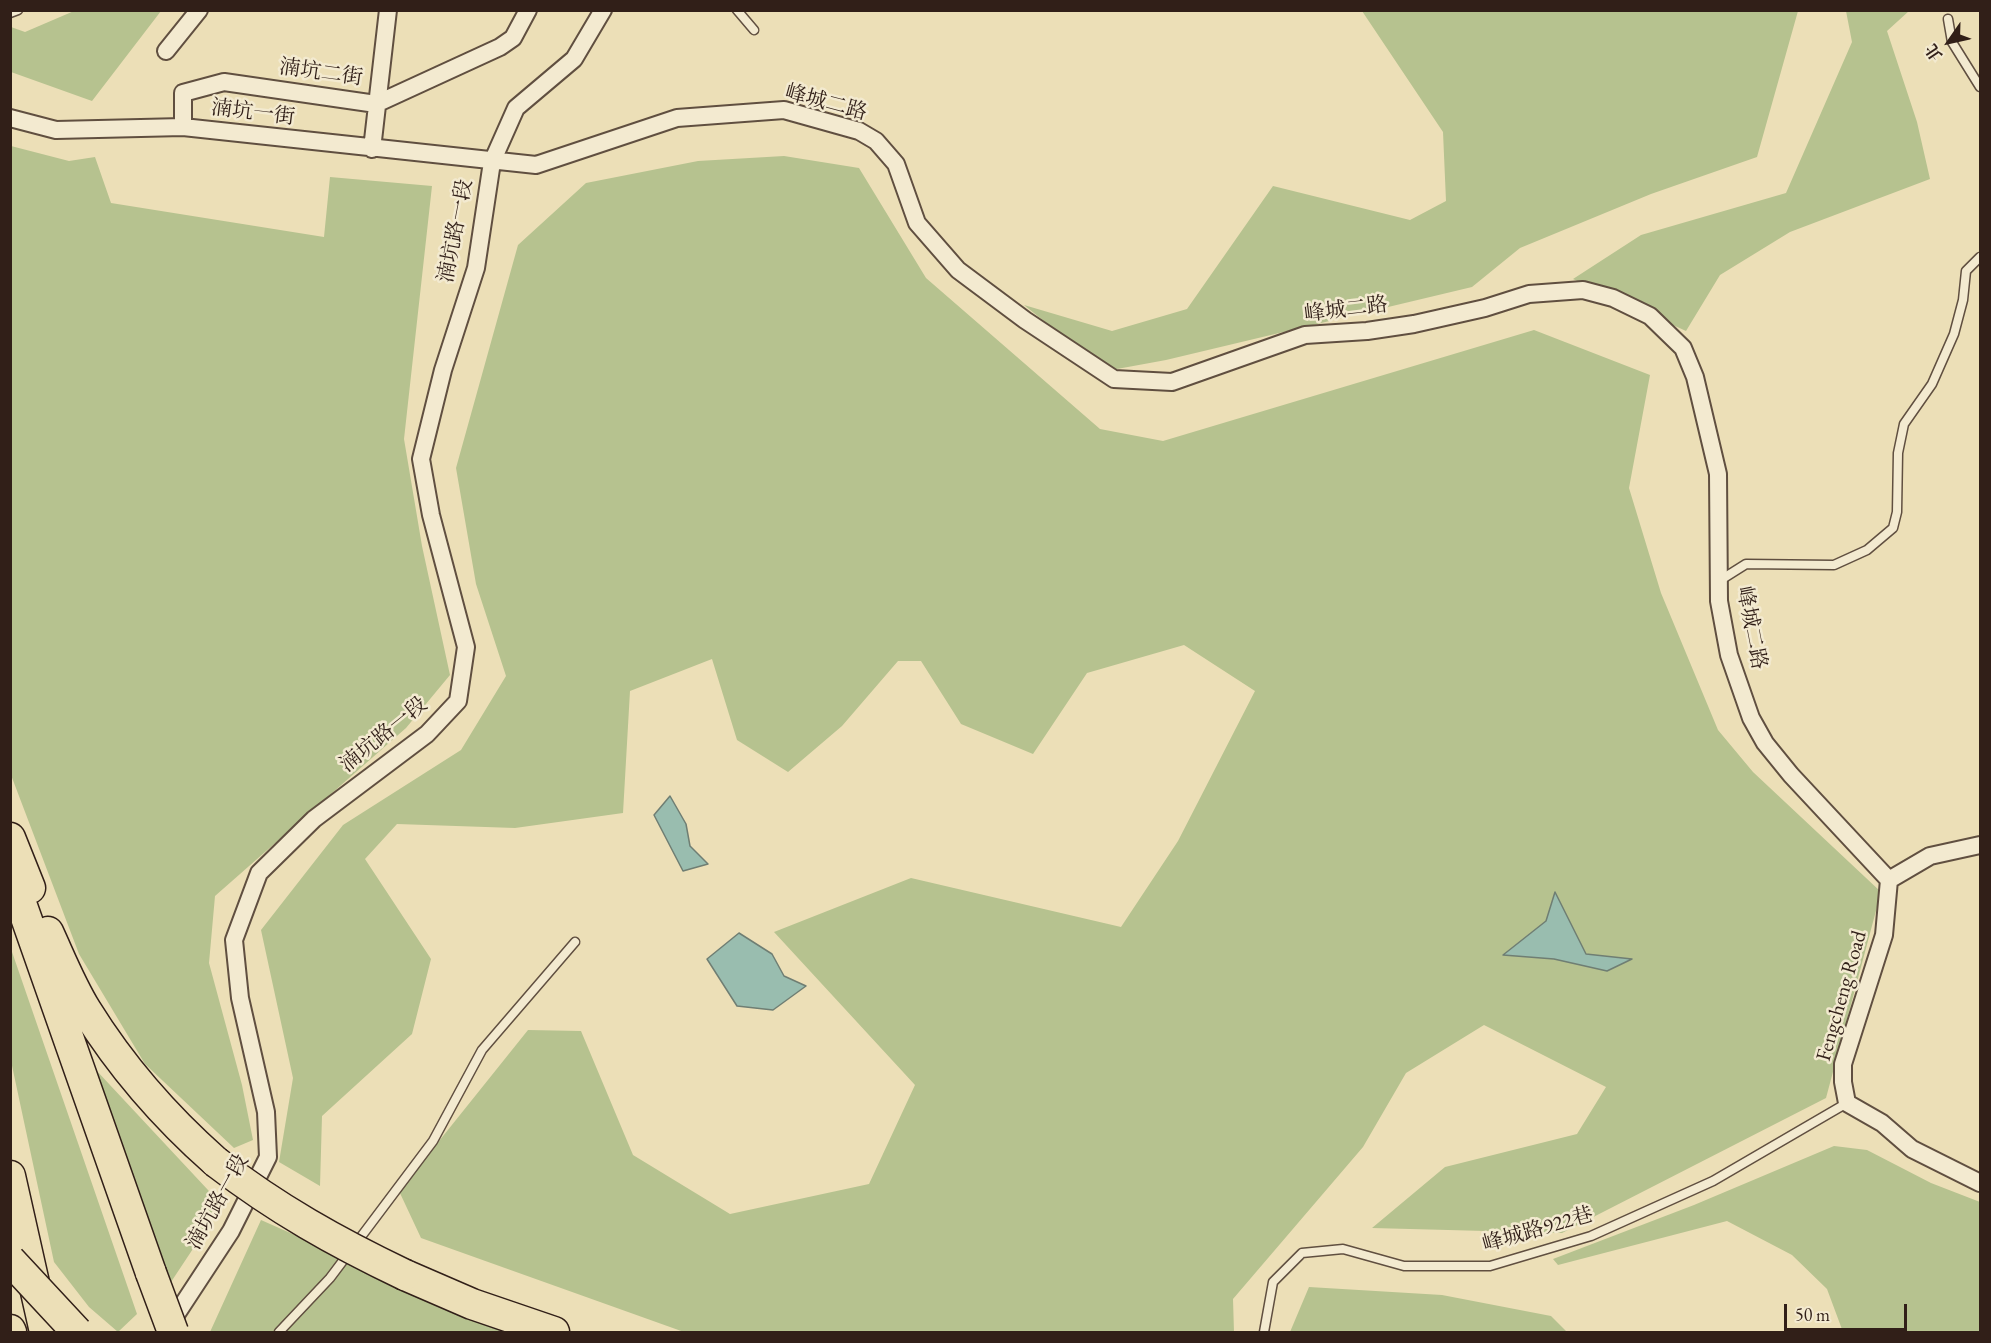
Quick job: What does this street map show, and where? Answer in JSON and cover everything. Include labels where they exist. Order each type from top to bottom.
[{"type":"highway","points":[[10,838],[45,924],[84,1008],[133,1078],[177,1128],[216,1162],[267,1201],[336,1242],[472,1304],[555,1332]]},
{"type":"highway","points":[[10,872],[173,1332]]},
{"type":"highway","points":[[10,1176],[20,1261],[45,1332]]},
{"type":"highway","points":[[20,1261],[77,1332]]},
{"type":"street","points":[[166,51],[199,10]]},
{"type":"street","points":[[372,149],[388,10]]},
{"type":"street","name":"湳坑二街","points":[[183,127],[183,93],[224,82],[376,104],[500,47],[513,38],[528,10]]},
{"type":"street","name":"湳坑路一段","points":[[164,1332],[231,1232],[268,1157],[266,1112],[240,998],[234,940],[259,873],[314,819],[427,734],[458,701],[466,647],[431,515],[421,459],[443,370],[476,268],[492,162],[516,108],[574,58],[603,10]]},
{"type":"street","name":"峰城二路","points":[[492,162],[536,165],[677,118],[784,110],[859,131],[876,141],[896,164],[917,223],[958,270],[1025,320],[1114,379],[1172,382],[1305,335],[1367,331],[1414,324],[1485,308],[1529,294],[1582,290],[1613,298],[1650,316],[1683,348],[1695,377],[1718,474],[1719,601],[1730,655],[1751,718],[1765,743],[1889,880]]},
{"type":"street","name":"湳坑一街","points":[[10,118],[56,130],[183,127],[492,162]]},
{"type":"street","points":[[1889,880],[1930,856],[1980,845]]},
{"type":"street","name":"Fengcheng Road","points":[[1847,1102],[1843,1082],[1844,1064],[1884,934],[1889,880]]},
{"type":"street","points":[[1847,1102],[1882,1123],[1912,1149],[1980,1183]]},
{"type":"lane","points":[[10,12],[18,10]]},
{"type":"lane","points":[[737,10],[754,30]]},
{"type":"lane","points":[[1948,19],[1952,42],[1980,87]]},
{"type":"lane","points":[[1719,581],[1746,564],[1834,565],[1867,550],[1893,528],[1898,512],[1898,453],[1904,424],[1932,384],[1954,334],[1963,300],[1966,271],[1980,257]]},
{"type":"lane","points":[[279,1332],[330,1278],[433,1141],[482,1050],[575,942]]},
{"type":"lane","name":"峰城路922巷","points":[[1264,1332],[1273,1282],[1302,1253],[1343,1249],[1404,1266],[1490,1266],[1591,1236],[1713,1181],[1847,1102]]},
{"type":"green space","points":[[74,11],[161,11],[92,101],[11,72],[11,27],[25,32]]},
{"type":"green space","points":[[1362,11],[1798,11],[1757,157],[1651,194],[1520,248],[1472,287],[1166,360],[1106,371],[1024,305],[1112,331],[1187,309],[1273,186],[1410,220],[1446,201],[1443,132]]},
{"type":"green space","points":[[1846,11],[1909,11],[1887,31],[1917,122],[1930,179],[1790,232],[1720,275],[1686,331],[1573,279],[1641,235],[1786,193],[1852,42]]},
{"type":"green space","points":[[11,146],[69,161],[95,157],[111,203],[324,237],[330,177],[432,186],[404,439],[422,546],[450,675],[406,728],[215,896],[209,963],[242,1085],[253,1140],[234,1148],[145,1064],[79,954],[11,775]]},
{"type":"green space","points":[[784,156],[859,168],[926,278],[1100,429],[1163,441],[1534,330],[1650,375],[1629,488],[1661,593],[1718,730],[1753,772],[1881,892],[1826,1098],[1562,1233],[1372,1228],[1445,1167],[1577,1134],[1606,1087],[1484,1025],[1406,1073],[1363,1147],[1233,1299],[1234,1332],[684,1332],[421,1238],[399,1191],[528,1030],[581,1031],[633,1155],[730,1214],[869,1184],[915,1085],[774,932],[911,878],[1121,927],[1178,841],[1255,691],[1184,645],[1087,673],[1033,754],[961,724],[921,661],[898,661],[842,726],[788,772],[737,740],[712,659],[630,691],[623,813],[515,828],[397,824],[365,859],[431,959],[412,1034],[322,1116],[320,1186],[279,1162],[293,1078],[261,930],[343,825],[461,750],[506,676],[476,584],[456,468],[518,245],[586,183],[698,161]]},
{"type":"green space","points":[[11,949],[137,1314],[118,1332],[89,1307],[54,1262],[11,1061]]},
{"type":"green space","points":[[96,1070],[222,1205],[169,1285]]},
{"type":"green space","points":[[1834,1146],[1867,1150],[1931,1183],[1980,1202],[1980,1332],[1843,1332],[1827,1289],[1792,1255],[1727,1221],[1558,1265],[1553,1259],[1694,1205]]},
{"type":"green space","points":[[261,1220],[514,1332],[210,1332]]},
{"type":"green space","points":[[1309,1287],[1442,1295],[1551,1316],[1567,1332],[1290,1332]]},
{"type":"shaded area","points":[[670,796],[686,824],[690,846],[708,864],[683,871],[654,815]]},
{"type":"shaded area","points":[[1555,892],[1586,954],[1632,959],[1607,971],[1554,959],[1503,955],[1546,921]]},
{"type":"shaded area","points":[[739,933],[772,954],[784,976],[806,986],[773,1010],[737,1006],[707,959]]}]
